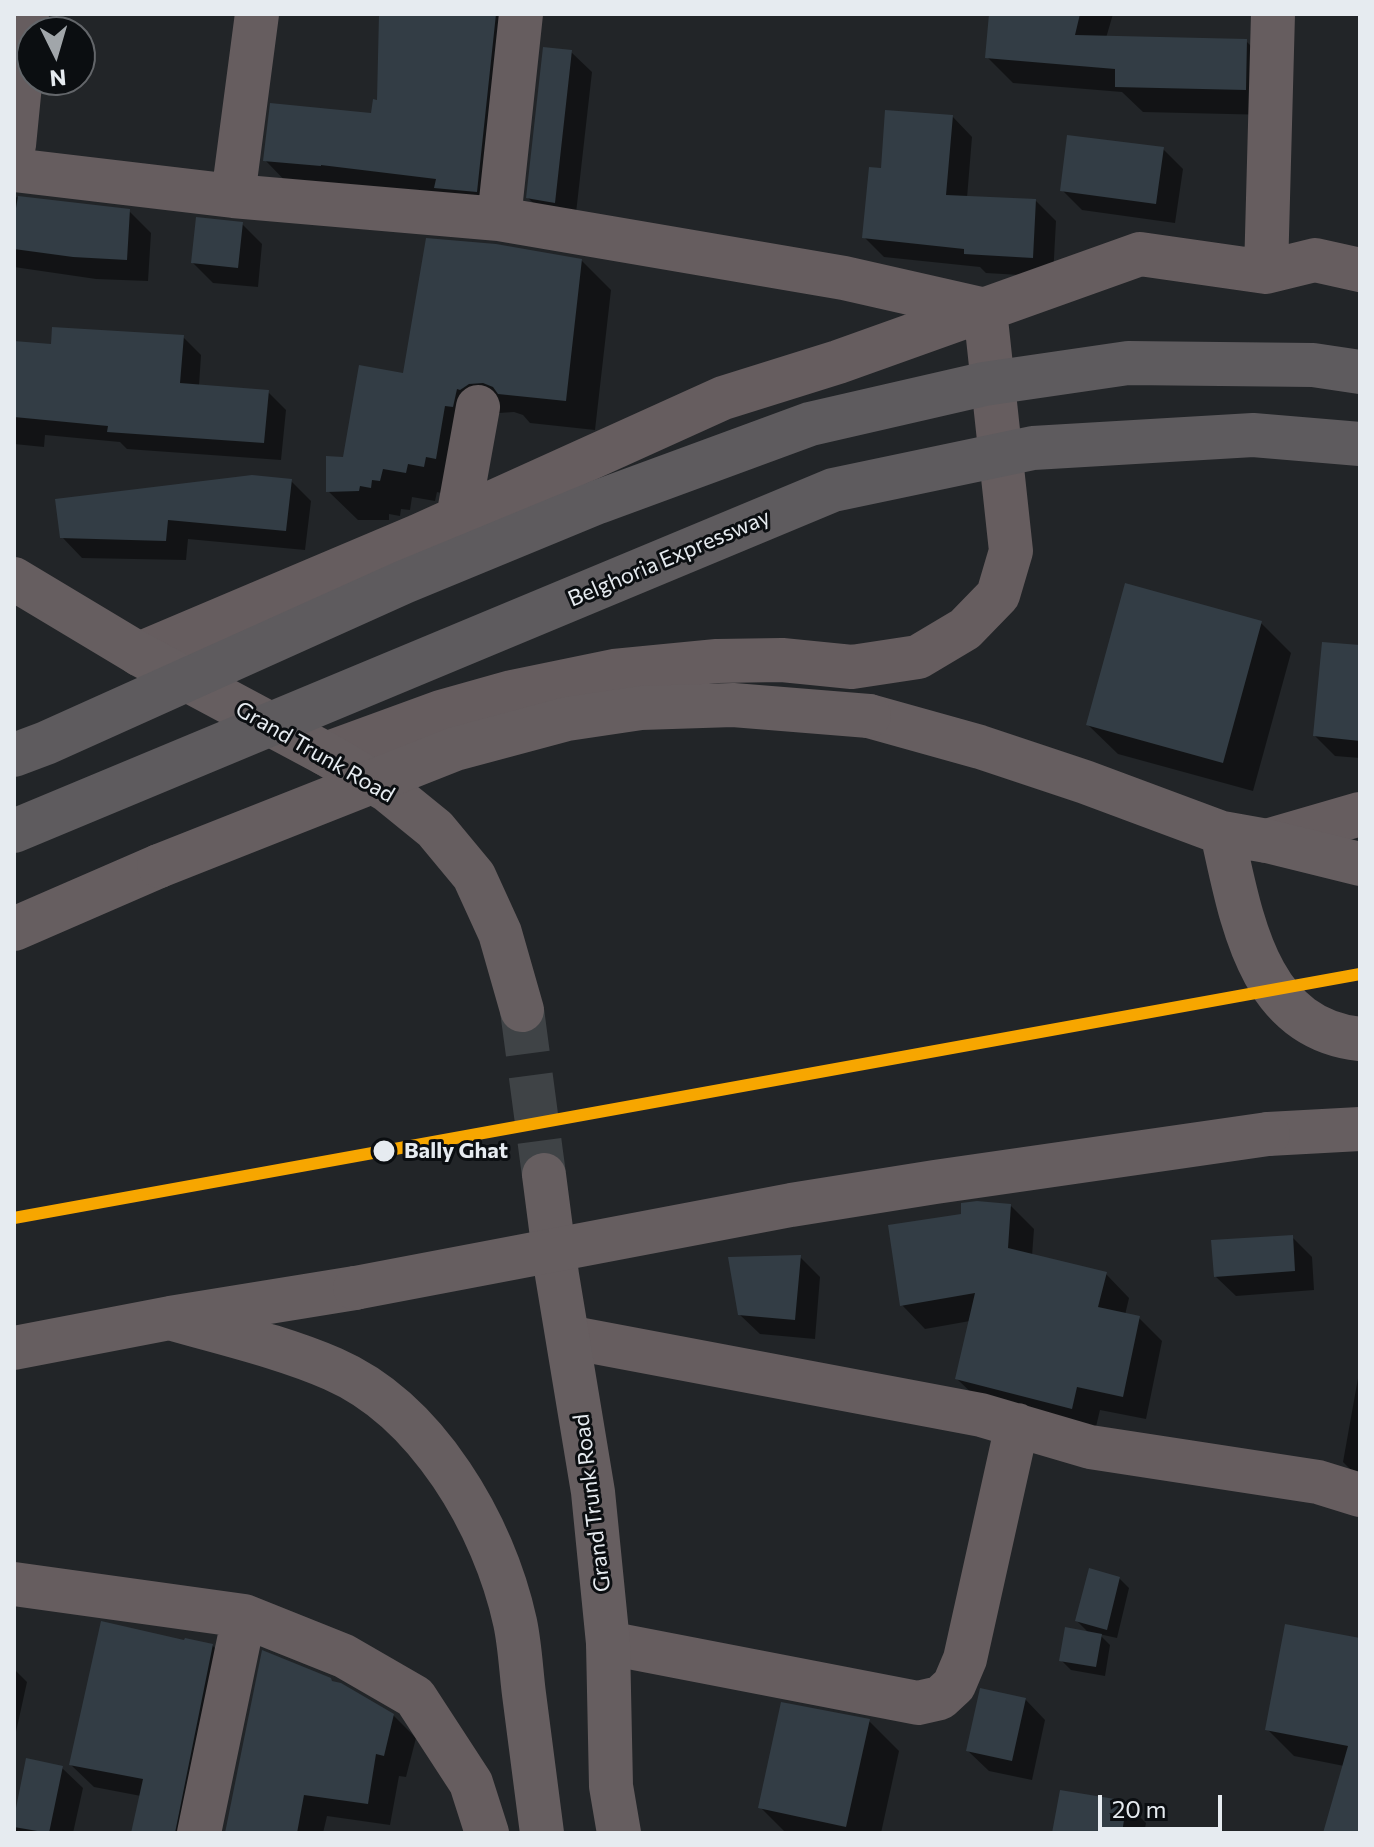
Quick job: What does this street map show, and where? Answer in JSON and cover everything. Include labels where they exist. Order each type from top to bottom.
[{"type":"highway","points":[[14,755],[404,582],[598,502],[810,424],[984,384],[1128,363],[1313,365],[1360,372]]},
{"type":"highway","name":"Belghoria Expressway","points":[[14,831],[833,490],[1033,448],[1253,435],[1360,444]]},
{"type":"main road","name":"Grand Trunk Road","points":[[14,579],[139,654],[387,790],[435,829],[474,876],[500,933],[522,1010]]},
{"type":"main road","points":[[16,923],[455,749],[567,719],[641,708],[733,705],[869,716],[980,747],[1222,833],[1360,864]]},
{"type":"main road","points":[[1222,833],[1242,922],[1273,990],[1292,1011],[1320,1028],[1343,1037],[1360,1039]]},
{"type":"main road","points":[[14,1348],[170,1318],[355,1288],[791,1205],[1268,1134],[1360,1129]]},
{"type":"main road","name":"Grand Trunk Road","points":[[544,1175],[557,1275],[593,1492],[608,1643],[611,1786],[619,1833]]},
{"type":"main road","points":[[170,1318],[333,1369],[356,1382],[378,1395],[421,1436],[459,1485],[495,1553],[515,1623],[542,1833]]},
{"type":"street","points":[[14,145],[27,14]]},
{"type":"street","points":[[233,196],[257,14]]},
{"type":"street","points":[[499,219],[521,14]]},
{"type":"street","points":[[1266,272],[1273,14]]},
{"type":"street","points":[[14,170],[233,196],[499,219],[844,278],[985,310]]},
{"type":"street","points":[[139,654],[458,518],[723,398],[838,362],[1140,254],[1266,272],[1315,260],[1360,270]]},
{"type":"street","points":[[326,754],[441,712],[512,692],[614,671],[717,661],[782,660],[852,667],[918,657],[965,629],[998,595],[1011,551],[985,310]]},
{"type":"street","points":[[458,518],[478,407]]},
{"type":"street","points":[[1267,841],[1360,814]]},
{"type":"street","points":[[568,1337],[981,1415],[1090,1447],[1318,1482],[1360,1495]]},
{"type":"street","points":[[608,1643],[918,1703],[940,1698],[954,1685],[965,1659],[1017,1425]]},
{"type":"street","points":[[14,1584],[244,1616],[344,1656],[415,1697],[471,1783],[487,1833]]},
{"type":"street","points":[[199,1833],[244,1616]]},
{"type":"building","points":[[379,14],[496,14],[477,192],[434,188],[436,179],[263,161],[270,103],[371,113],[373,99],[377,100]]},
{"type":"building","points":[[989,14],[1080,14],[1075,35],[1247,39],[1246,90],[1115,87],[1115,69],[985,58]]},
{"type":"building","points":[[543,47],[572,50],[555,203],[526,198]]},
{"type":"building","points":[[885,110],[953,115],[946,195],[1036,199],[1033,258],[964,254],[964,249],[862,238],[869,167],[881,168]]},
{"type":"building","points":[[1067,135],[1164,147],[1156,204],[1060,191]]},
{"type":"building","points":[[18,196],[130,209],[127,260],[14,249]]},
{"type":"building","points":[[196,217],[243,222],[238,268],[191,263]]},
{"type":"building","points":[[426,238],[496,244],[582,259],[566,401],[498,394],[493,387],[483,383],[469,384],[457,389],[453,407],[445,406],[436,459],[426,457],[424,467],[408,464],[406,473],[383,469],[380,481],[372,480],[371,488],[360,486],[359,491],[326,492],[326,456],[343,457],[359,365],[403,373]]},
{"type":"building","points":[[52,327],[184,335],[180,383],[269,390],[264,443],[107,432],[108,426],[14,417],[14,341],[51,344]]},
{"type":"building","points":[[252,475],[292,479],[286,531],[168,520],[166,541],[60,538],[55,499]]},
{"type":"building","points":[[1125,583],[1262,621],[1223,763],[1086,725]]},
{"type":"building","points":[[1322,642],[1360,645],[1360,741],[1313,736]]},
{"type":"building","points":[[961,1203],[1011,1204],[1008,1248],[1107,1272],[1098,1307],[1140,1316],[1123,1397],[1077,1387],[1072,1409],[955,1379],[975,1293],[900,1306],[888,1225],[961,1214]]},
{"type":"building","points":[[1293,1235],[1295,1271],[1214,1277],[1211,1240]]},
{"type":"building","points":[[801,1255],[795,1320],[738,1315],[728,1257]]},
{"type":"building","points":[[1089,1568],[1120,1577],[1107,1630],[1075,1621]]},
{"type":"building","points":[[101,1621],[213,1644],[175,1833],[131,1833],[143,1779],[69,1765]]},
{"type":"building","points":[[1285,1624],[1360,1638],[1360,1833],[1323,1833],[1348,1746],[1265,1730]]},
{"type":"building","points":[[1065,1627],[1102,1634],[1096,1667],[1059,1661]]},
{"type":"building","points":[[262,1650],[331,1678],[394,1714],[384,1756],[376,1754],[368,1804],[304,1795],[297,1833],[225,1833]]},
{"type":"building","points":[[980,1688],[1026,1698],[1012,1761],[966,1751]]},
{"type":"building","points":[[781,1702],[870,1719],[846,1827],[758,1808]]},
{"type":"building","points":[[26,1758],[63,1766],[49,1833],[14,1827]]},
{"type":"building","points":[[1060,1790],[1127,1801],[1122,1833],[1052,1833]]},
{"type":"tunnel","points":[[522,1010],[544,1175]]},
{"type":"transit line","points":[[14,1218],[1360,974]]},
{"type":"place","name":"Bally Ghat","points":[[384,1151]]}]
